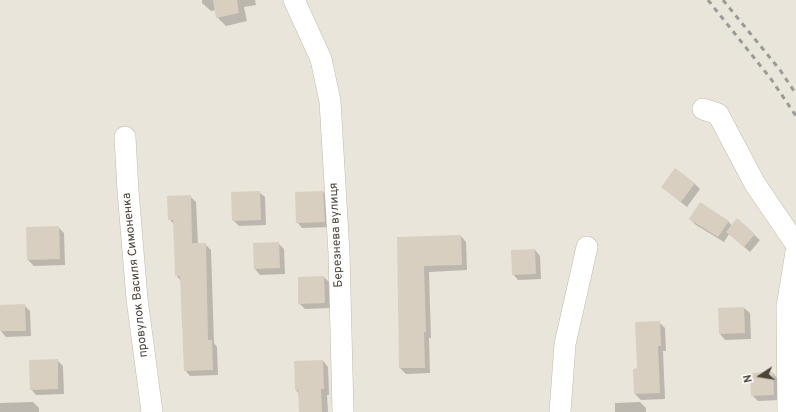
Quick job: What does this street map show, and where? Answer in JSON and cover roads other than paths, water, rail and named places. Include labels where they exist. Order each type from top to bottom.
[{"type":"street","name":"Березнева вулиця","points":[[294,0],[320,60],[330,101],[338,253],[343,412]]},
{"type":"street","points":[[703,109],[718,114],[755,184],[796,244]]},
{"type":"street","name":"провулок Василя Симоненка","points":[[125,137],[136,299],[152,412]]},
{"type":"street","points":[[560,412],[565,344],[587,247]]},
{"type":"street","points":[[788,412],[787,307],[796,252]]},
{"type":"railway","points":[[708,0],[771,79],[796,116]]},
{"type":"railway","points":[[723,0],[780,70],[796,94]]}]
